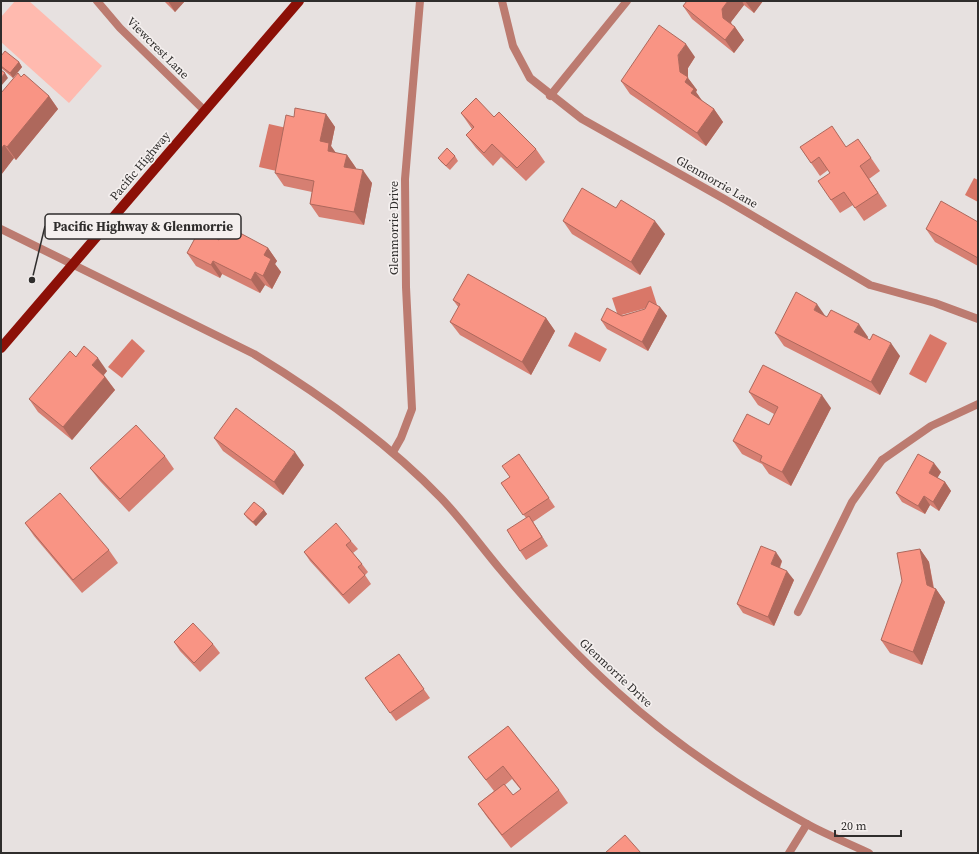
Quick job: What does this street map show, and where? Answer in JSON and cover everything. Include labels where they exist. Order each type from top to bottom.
[{"type":"main road","name":"Pacific Highway","points":[[1,348],[299,1]]},
{"type":"street","name":"Viewcrest Lane","points":[[97,1],[120,28],[204,110]]},
{"type":"street","name":"Glenmorrie Drive","points":[[393,452],[401,438],[412,409],[406,287],[405,179],[420,1]]},
{"type":"street","name":"Glenmorrie Lane","points":[[502,1],[513,46],[530,78],[550,96],[582,119],[726,200],[870,285],[935,303],[978,319]]},
{"type":"street","points":[[550,96],[627,1]]},
{"type":"street","name":"Glenmorrie Drive","points":[[1,229],[74,263],[254,354],[284,372],[393,452],[442,499],[501,570],[561,636],[615,690],[647,718],[707,763],[807,824],[868,853]]},
{"type":"street","points":[[798,612],[852,502],[882,460],[931,426],[978,404]]},
{"type":"street","points":[[789,853],[807,824]]},
{"type":"shaded area","points":[[15,1],[29,1],[102,66],[69,103],[1,42],[1,17]]},
{"type":"shaded area","points":[[269,124],[291,129],[281,172],[259,167]]},
{"type":"shaded area","points":[[974,178],[978,180],[978,202],[965,195]]},
{"type":"shaded area","points":[[651,286],[657,305],[618,316],[612,298]]},
{"type":"shaded area","points":[[575,332],[607,349],[600,362],[568,346]]},
{"type":"shaded area","points":[[930,334],[947,343],[926,383],[909,374]]},
{"type":"shaded area","points":[[132,339],[145,351],[122,378],[108,367]]},
{"type":"building","points":[[687,1],[728,1],[722,9],[723,18],[735,27],[725,40],[683,6]]},
{"type":"building","points":[[659,25],[686,44],[678,55],[680,72],[688,77],[685,82],[694,89],[691,93],[714,109],[697,133],[621,81]]},
{"type":"building","points":[[5,51],[19,62],[10,73],[1,66],[1,56]]},
{"type":"building","points":[[1,70],[5,73],[1,78]]},
{"type":"building","points":[[18,73],[21,77],[24,74],[49,96],[7,147],[4,145],[1,149],[1,93]]},
{"type":"building","points":[[476,98],[494,117],[499,112],[536,149],[517,168],[492,144],[484,153],[466,135],[474,127],[461,113]]},
{"type":"building","points":[[295,108],[326,114],[320,141],[329,143],[328,151],[347,155],[344,167],[363,170],[354,212],[310,204],[314,181],[275,173],[286,115],[294,117]]},
{"type":"building","points":[[832,126],[846,147],[858,139],[871,158],[860,166],[878,193],[855,208],[844,192],[831,200],[818,181],[830,173],[819,157],[811,163],[800,147]]},
{"type":"building","points":[[447,148],[455,156],[446,166],[438,158]]},
{"type":"building","points":[[582,188],[616,208],[621,200],[655,221],[631,262],[563,221]]},
{"type":"building","points":[[941,201],[978,222],[978,258],[926,229]]},
{"type":"building","points":[[227,226],[268,248],[264,255],[271,259],[263,276],[255,272],[251,280],[213,261],[211,265],[187,253],[200,229],[219,240]]},
{"type":"building","points":[[468,274],[546,318],[522,362],[450,322],[460,304],[453,300]]},
{"type":"building","points":[[796,292],[817,304],[814,310],[827,317],[831,310],[859,324],[854,332],[870,340],[873,334],[891,343],[871,382],[775,333]]},
{"type":"building","points":[[649,301],[660,307],[642,342],[601,320],[607,308],[622,316],[645,309]]},
{"type":"building","points":[[84,346],[98,358],[92,365],[105,377],[63,427],[29,399],[70,351],[76,357]]},
{"type":"building","points":[[763,365],[822,395],[782,472],[760,461],[762,456],[733,441],[747,414],[769,425],[778,407],[749,392]]},
{"type":"building","points":[[236,408],[295,452],[274,482],[214,438]]},
{"type":"building","points":[[136,425],[165,456],[120,499],[90,468]]},
{"type":"building","points":[[519,454],[549,498],[523,515],[501,483],[510,477],[502,466]]},
{"type":"building","points":[[918,454],[934,463],[929,473],[945,482],[933,502],[924,496],[918,506],[896,493]]},
{"type":"building","points":[[60,493],[109,550],[73,580],[25,523]]},
{"type":"building","points":[[254,502],[264,510],[253,522],[244,514]]},
{"type":"building","points":[[529,516],[542,537],[520,551],[507,530]]},
{"type":"building","points":[[336,523],[351,541],[346,545],[362,564],[358,567],[365,575],[343,595],[304,552]]},
{"type":"building","points":[[761,546],[776,552],[771,564],[787,571],[768,617],[737,604]]},
{"type":"building","points":[[920,549],[927,585],[936,589],[913,652],[881,640],[902,581],[897,553]]},
{"type":"building","points":[[193,623],[213,644],[194,663],[174,642]]},
{"type":"building","points":[[399,654],[424,689],[390,713],[365,678]]},
{"type":"building","points":[[508,726],[559,790],[502,835],[478,804],[504,784],[513,795],[521,789],[503,766],[486,780],[468,757]]},
{"type":"building","points":[[625,835],[641,853],[605,853]]},
{"type":"place","name":"Pacific Highway & Glenmorrie","points":[[32,280]]}]
